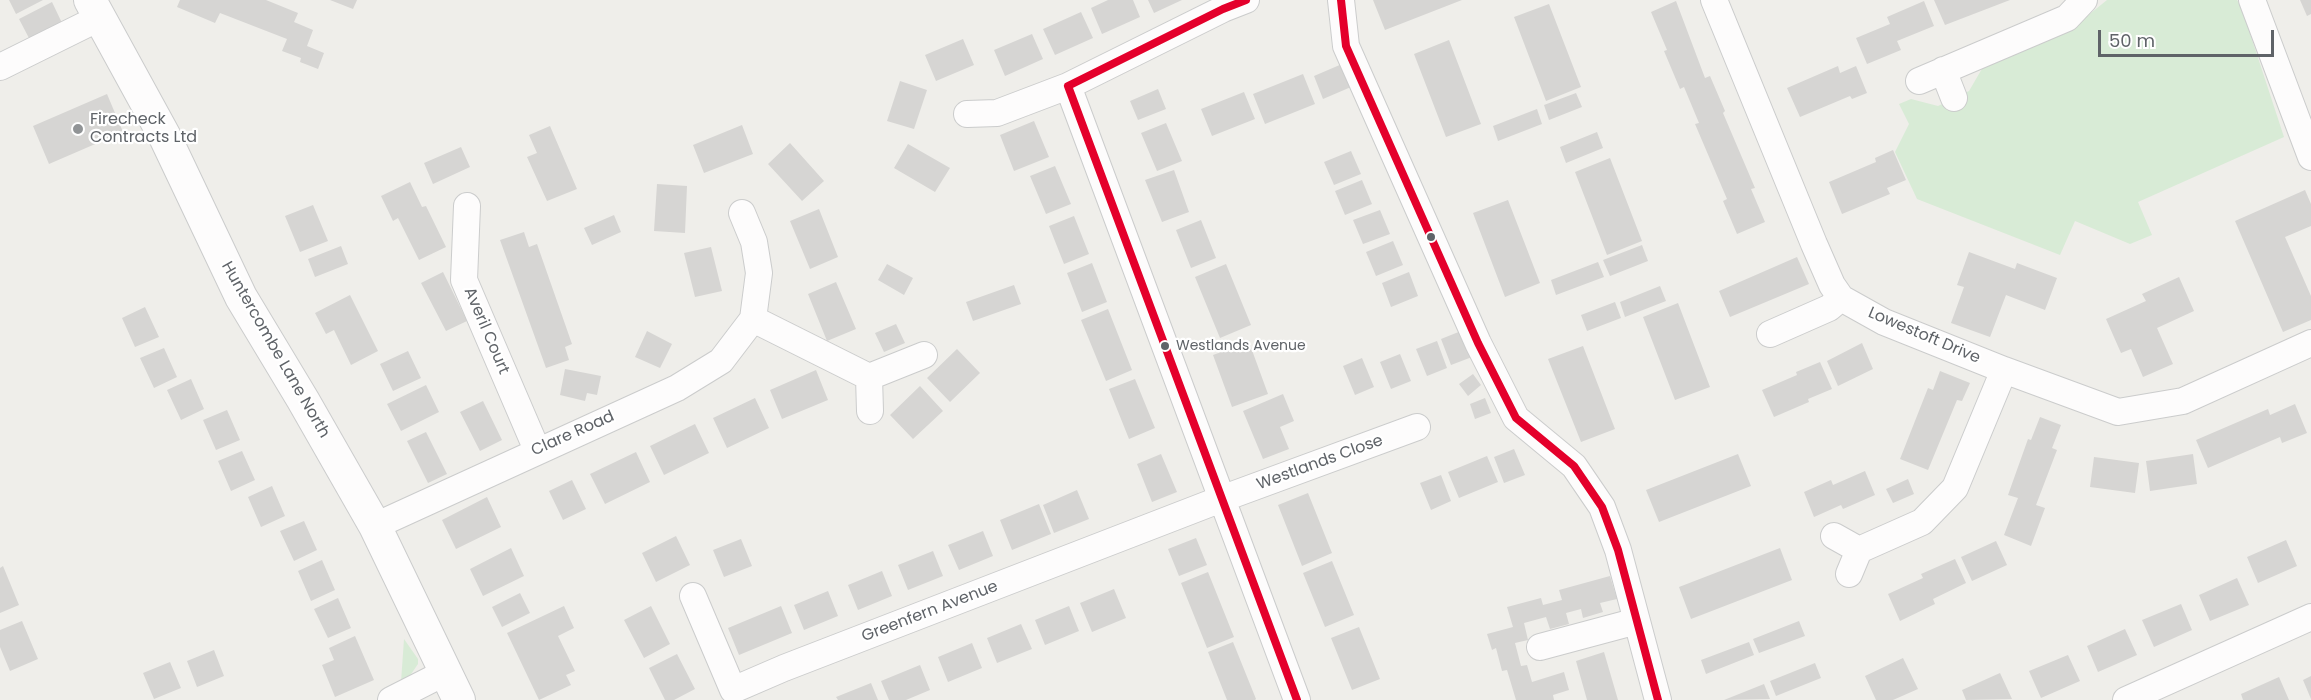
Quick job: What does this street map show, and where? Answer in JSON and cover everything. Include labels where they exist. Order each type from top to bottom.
[{"type":"street","points":[[967,114],[997,112],[1068,86],[1223,9],[1246,0]]},
{"type":"street","points":[[1341,0],[1346,46],[1478,343],[1516,418],[1574,466],[1602,507],[1618,550],[1658,700]]},
{"type":"street","points":[[1714,0],[1814,244],[1832,285],[1841,298],[1829,308],[1770,334]]},
{"type":"street","points":[[1919,81],[2067,18],[2084,0]]},
{"type":"street","points":[[2252,0],[2311,157]]},
{"type":"street","points":[[0,67],[94,9]]},
{"type":"street","name":"Huntercombe Lane North","points":[[94,9],[165,137],[241,297],[375,526],[459,700]]},
{"type":"street","points":[[1943,70],[1954,98]]},
{"type":"street","points":[[1068,86],[1224,498],[1297,700]]},
{"type":"street","name":"Averil Court","points":[[467,206],[464,280],[537,450]]},
{"type":"street","name":"Clare Road","points":[[375,526],[677,388],[721,361],[753,319],[759,273],[754,242],[741,209]]},
{"type":"street","name":"Lowestoft Drive","points":[[1841,298],[1884,322],[2118,412],[2184,400],[2311,343]]},
{"type":"street","points":[[753,319],[869,377],[924,355]]},
{"type":"street","points":[[1849,574],[1859,550],[1922,522],[1955,488],[2004,370]]},
{"type":"street","points":[[869,377],[870,411]]},
{"type":"street","name":"Westlands Close","points":[[1224,498],[1417,427]]},
{"type":"street","name":"Greenfern Avenue","points":[[693,596],[735,695],[784,668],[1224,498]]},
{"type":"street","points":[[1833,536],[1859,550]]},
{"type":"street","points":[[2126,700],[2311,616]]},
{"type":"street","points":[[1540,646],[1637,621]]},
{"type":"street","points":[[391,700],[446,672]]},
{"type":"green space","points":[[2107,0],[2237,0],[2241,6],[2284,137],[2138,202],[2152,235],[2130,244],[2075,221],[2060,255],[1917,199],[1895,152],[1909,124],[1899,104],[1911,99],[1938,106],[1969,91],[1983,67],[2071,29]]},
{"type":"green space","points":[[404,639],[418,659],[418,664],[407,680],[401,682]]},
{"type":"building","points":[[9,0],[43,0],[16,14]]},
{"type":"building","points":[[180,0],[266,0],[298,13],[294,22],[313,30],[307,46],[324,53],[318,69],[300,62],[301,58],[282,51],[287,39],[220,13],[215,23],[177,7]]},
{"type":"building","points":[[330,0],[357,0],[353,9]]},
{"type":"building","points":[[1108,0],[1133,0],[1140,17],[1102,34],[1091,8]]},
{"type":"building","points":[[1148,0],[1182,0],[1154,13]]},
{"type":"building","points":[[1373,0],[1462,0],[1385,30]]},
{"type":"building","points":[[1934,0],[2010,0],[1945,25]]},
{"type":"building","points":[[2300,0],[2311,0],[2311,14],[2307,16]]},
{"type":"building","points":[[1676,1],[1705,78],[1710,76],[1725,111],[1723,113],[1755,188],[1751,189],[1765,222],[1737,234],[1723,201],[1727,199],[1695,124],[1699,123],[1684,87],[1680,89],[1651,12]]},
{"type":"building","points":[[1924,1],[1934,26],[1897,41],[1901,50],[1867,64],[1856,38],[1890,24],[1887,17]]},
{"type":"building","points":[[52,2],[62,23],[30,40],[19,19]]},
{"type":"building","points":[[1549,4],[1581,87],[1546,101],[1514,17]]},
{"type":"building","points":[[1081,12],[1093,38],[1055,55],[1043,29]]},
{"type":"building","points":[[1032,34],[1043,59],[1005,76],[994,50]]},
{"type":"building","points":[[963,39],[974,65],[936,81],[925,55]]},
{"type":"building","points":[[1449,40],[1481,124],[1446,137],[1414,54]]},
{"type":"building","points":[[1342,64],[1351,87],[1323,99],[1314,76]]},
{"type":"building","points":[[1838,66],[1840,73],[1856,66],[1867,93],[1852,99],[1850,96],[1800,117],[1787,88]]},
{"type":"building","points":[[1303,74],[1315,104],[1265,124],[1253,94]]},
{"type":"building","points":[[900,81],[927,90],[914,129],[887,121]]},
{"type":"building","points":[[1158,89],[1166,109],[1138,120],[1130,101]]},
{"type":"building","points":[[1244,92],[1255,119],[1212,136],[1201,109]]},
{"type":"building","points":[[1576,93],[1582,107],[1549,120],[1544,105]]},
{"type":"building","name":"Firecheck Contracts Ltd","points":[[107,94],[123,132],[49,164],[33,126]]},
{"type":"building","points":[[1537,109],[1542,124],[1498,141],[1493,126]]},
{"type":"building","points":[[1034,121],[1049,157],[1014,171],[1000,135]]},
{"type":"building","points":[[1166,123],[1182,161],[1157,171],[1141,133]]},
{"type":"building","points":[[742,125],[753,154],[704,173],[693,145]]},
{"type":"building","points":[[550,126],[577,189],[547,201],[527,157],[537,153],[529,135]]},
{"type":"building","points":[[1597,132],[1603,148],[1566,163],[1560,147]]},
{"type":"building","points":[[790,143],[824,181],[802,201],[768,164]]},
{"type":"building","points":[[908,144],[950,168],[935,192],[894,168]]},
{"type":"building","points":[[461,147],[470,167],[433,184],[424,163]]},
{"type":"building","points":[[1893,150],[1906,180],[1887,188],[1890,194],[1842,214],[1829,182],[1876,162],[1875,158]]},
{"type":"building","points":[[1351,151],[1361,174],[1334,185],[1324,162]]},
{"type":"building","points":[[1610,158],[1642,241],[1607,255],[1575,172]]},
{"type":"building","points":[[1055,166],[1071,204],[1046,214],[1030,176]]},
{"type":"building","points":[[1174,170],[1189,212],[1162,222],[1145,180]]},
{"type":"building","points":[[1362,180],[1372,204],[1345,215],[1335,191]]},
{"type":"building","points":[[410,182],[422,207],[426,206],[446,247],[419,260],[398,218],[393,221],[381,196]]},
{"type":"building","points":[[657,184],[687,186],[685,233],[654,231]]},
{"type":"building","points":[[2305,190],[2311,204],[2311,226],[2285,237],[2311,296],[2311,320],[2283,332],[2235,221]]},
{"type":"building","points":[[1508,200],[1540,283],[1505,297],[1473,213]]},
{"type":"building","points":[[313,205],[328,241],[300,252],[285,216]]},
{"type":"building","points":[[819,209],[838,257],[810,269],[790,221]]},
{"type":"building","points":[[1380,210],[1390,234],[1363,244],[1353,220]]},
{"type":"building","points":[[614,215],[621,232],[592,245],[584,228]]},
{"type":"building","points":[[1074,216],[1089,254],[1064,264],[1049,226]]},
{"type":"building","points":[[1201,220],[1216,258],[1191,268],[1176,230]]},
{"type":"building","points":[[524,232],[529,247],[537,244],[572,344],[565,347],[569,360],[546,368],[500,240]]},
{"type":"building","points":[[1393,241],[1403,265],[1376,276],[1366,252]]},
{"type":"building","points":[[1642,245],[1648,261],[1610,276],[1603,260]]},
{"type":"building","points":[[341,246],[348,264],[315,277],[308,259]]},
{"type":"building","points":[[711,247],[722,291],[695,297],[684,253]]},
{"type":"building","points":[[1969,252],[2015,269],[2017,263],[2057,278],[2045,310],[2006,295],[1990,337],[1951,323],[1964,287],[1957,285]]},
{"type":"building","points":[[1797,257],[1809,284],[1730,317],[1719,291]]},
{"type":"building","points":[[1598,262],[1604,277],[1556,295],[1551,280]]},
{"type":"building","points":[[1092,263],[1107,302],[1082,312],[1067,273]]},
{"type":"building","points":[[887,264],[913,278],[904,295],[878,280]]},
{"type":"building","points":[[1226,264],[1251,325],[1220,338],[1195,277]]},
{"type":"building","points":[[443,272],[467,321],[446,331],[421,283]]},
{"type":"building","points":[[1409,272],[1418,296],[1391,307],[1382,283]]},
{"type":"building","points":[[2179,277],[2194,311],[2157,328],[2173,364],[2143,377],[2131,349],[2121,353],[2106,319],[2146,301],[2142,294]]},
{"type":"building","points":[[836,282],[856,329],[827,341],[808,294]]},
{"type":"building","points":[[1014,285],[1021,304],[973,321],[966,302]]},
{"type":"building","points":[[1660,286],[1666,301],[1625,317],[1620,302]]},
{"type":"building","points":[[350,295],[378,351],[351,365],[334,330],[326,334],[315,313]]},
{"type":"building","points":[[1615,302],[1621,318],[1587,331],[1581,315]]},
{"type":"building","points":[[1678,303],[1710,387],[1675,400],[1643,317]]},
{"type":"building","points":[[145,307],[159,337],[135,347],[122,318]]},
{"type":"building","points":[[1108,309],[1132,370],[1106,381],[1081,320]]},
{"type":"building","points":[[896,324],[905,343],[884,352],[875,333]]},
{"type":"building","points":[[647,331],[672,344],[660,368],[635,357]]},
{"type":"building","points":[[1461,331],[1472,357],[1451,365],[1441,339]]},
{"type":"building","points":[[1437,341],[1447,368],[1427,376],[1416,349]]},
{"type":"building","points":[[1249,342],[1268,394],[1232,407],[1213,355]]},
{"type":"building","points":[[1862,343],[1873,369],[1838,386],[1827,361]]},
{"type":"building","points":[[1583,346],[1615,429],[1581,442],[1548,359]]},
{"type":"building","points":[[164,348],[177,377],[154,388],[140,358]]},
{"type":"building","points":[[957,349],[980,373],[950,402],[927,378]]},
{"type":"building","points":[[408,351],[421,378],[393,391],[380,364]]},
{"type":"building","points":[[1400,354],[1411,381],[1391,389],[1380,362]]},
{"type":"building","points":[[1362,358],[1374,387],[1355,395],[1343,366]]},
{"type":"building","points":[[1820,362],[1832,389],[1774,417],[1762,390]]},
{"type":"building","points":[[565,369],[601,376],[597,395],[587,393],[585,401],[560,395]]},
{"type":"building","points":[[816,370],[828,400],[782,419],[770,390]]},
{"type":"building","points":[[1940,371],[1970,383],[1962,401],[1957,400],[1928,470],[1900,459],[1928,388],[1933,390]]},
{"type":"building","points":[[1473,374],[1481,385],[1468,396],[1459,384]]},
{"type":"building","points":[[191,379],[204,409],[181,420],[167,390]]},
{"type":"building","points":[[1135,379],[1155,428],[1129,439],[1109,389]]},
{"type":"building","points":[[426,385],[439,412],[401,431],[387,404]]},
{"type":"building","points":[[920,386],[943,411],[913,439],[890,415]]},
{"type":"building","points":[[1283,394],[1294,421],[1280,427],[1289,449],[1263,459],[1243,411]]},
{"type":"building","points":[[755,398],[769,428],[727,448],[713,418]]},
{"type":"building","points":[[1485,398],[1491,413],[1475,419],[1470,404]]},
{"type":"building","points":[[483,401],[502,440],[480,451],[460,412]]},
{"type":"building","points":[[2295,404],[2307,433],[2282,443],[2280,437],[2208,468],[2196,440],[2268,409],[2270,415]]},
{"type":"building","points":[[227,410],[240,440],[216,450],[203,420]]},
{"type":"building","points":[[2040,417],[2061,425],[2052,448],[2057,450],[2036,505],[2045,508],[2031,546],[2004,535],[2018,498],[2008,495],[2028,439],[2031,440]]},
{"type":"building","points":[[695,424],[709,453],[664,475],[650,446]]},
{"type":"building","points":[[426,432],[447,474],[428,483],[407,441]]},
{"type":"building","points":[[1514,449],[1525,475],[1504,483],[1494,457]]},
{"type":"building","points":[[242,451],[255,480],[231,491],[218,461]]},
{"type":"building","points":[[636,452],[650,482],[605,504],[590,474]]},
{"type":"building","points":[[1161,454],[1177,492],[1152,502],[1137,464]]},
{"type":"building","points":[[1738,454],[1751,486],[1659,522],[1646,490]]},
{"type":"building","points":[[2193,454],[2197,484],[2150,491],[2146,461]]},
{"type":"building","points":[[1487,456],[1498,482],[1459,498],[1448,472]]},
{"type":"building","points":[[2094,457],[2139,463],[2135,493],[2090,487]]},
{"type":"building","points":[[1865,471],[1875,495],[1843,509],[1841,505],[1814,517],[1804,492],[1831,480],[1833,485]]},
{"type":"building","points":[[1441,475],[1451,501],[1431,510],[1420,483]]},
{"type":"building","points":[[1908,479],[1914,494],[1893,503],[1886,489]]},
{"type":"building","points":[[572,480],[586,509],[563,520],[549,491]]},
{"type":"building","points":[[272,486],[285,516],[261,527],[248,497]]},
{"type":"building","points":[[1077,490],[1089,519],[1054,533],[1043,505]]},
{"type":"building","points":[[1308,493],[1332,553],[1302,566],[1278,505]]},
{"type":"building","points":[[487,497],[501,527],[456,549],[442,520]]},
{"type":"building","points":[[1039,504],[1051,534],[1012,550],[1000,520]]},
{"type":"building","points":[[304,521],[317,550],[294,561],[280,531]]},
{"type":"building","points":[[983,531],[993,556],[959,570],[948,545]]},
{"type":"building","points":[[676,536],[690,565],[656,582],[642,553]]},
{"type":"building","points":[[1196,538],[1207,565],[1179,576],[1168,549]]},
{"type":"building","points":[[741,539],[752,566],[724,577],[713,550]]},
{"type":"building","points":[[2286,540],[2297,566],[2258,583],[2247,557]]},
{"type":"building","points":[[1996,541],[2007,565],[1972,581],[1961,557]]},
{"type":"building","points":[[511,548],[524,576],[483,596],[470,569]]},
{"type":"building","points":[[1780,548],[1792,580],[1691,619],[1679,587]]},
{"type":"building","points":[[933,551],[943,576],[908,590],[898,565]]},
{"type":"building","points":[[1955,559],[1966,583],[1933,599],[1935,604],[1900,621],[1888,594],[1923,578],[1921,574]]},
{"type":"building","points":[[322,560],[335,590],[311,601],[298,571]]},
{"type":"building","points":[[1332,561],[1354,615],[1325,627],[1303,573]]},
{"type":"building","points":[[3,566],[19,605],[0,613],[0,568]]},
{"type":"building","points":[[882,571],[892,596],[858,610],[848,585]]},
{"type":"building","points":[[1208,572],[1234,637],[1207,648],[1181,583]]},
{"type":"building","points":[[1610,576],[1617,599],[1600,603],[1603,612],[1583,618],[1581,609],[1566,613],[1569,624],[1550,629],[1546,617],[1524,623],[1528,640],[1515,643],[1521,666],[1527,665],[1532,682],[1564,672],[1569,690],[1553,695],[1554,700],[1516,700],[1507,670],[1502,671],[1496,648],[1492,650],[1487,634],[1513,627],[1507,607],[1541,598],[1543,605],[1562,600],[1559,590]]},
{"type":"building","points":[[2237,578],[2249,605],[2210,621],[2199,595]]},
{"type":"building","points":[[1114,589],[1126,618],[1092,632],[1080,603]]},
{"type":"building","points":[[828,591],[838,616],[804,630],[794,605]]},
{"type":"building","points":[[520,593],[530,613],[502,627],[492,607]]},
{"type":"building","points":[[338,598],[351,628],[328,638],[314,609]]},
{"type":"building","points":[[2181,604],[2192,630],[2154,647],[2142,620]]},
{"type":"building","points":[[564,606],[574,628],[558,636],[575,671],[566,675],[571,685],[539,700],[507,633]]},
{"type":"building","points":[[651,606],[670,644],[644,658],[624,620]]},
{"type":"building","points":[[781,606],[792,633],[739,655],[728,628]]},
{"type":"building","points":[[1069,606],[1079,631],[1045,645],[1035,620]]},
{"type":"building","points":[[22,621],[38,659],[10,671],[0,647],[0,630]]},
{"type":"building","points":[[1799,621],[1805,636],[1759,653],[1753,639]]},
{"type":"building","points":[[1021,624],[1032,649],[997,663],[987,638]]},
{"type":"building","points":[[1359,627],[1380,679],[1352,690],[1331,638]]},
{"type":"building","points":[[2125,629],[2137,655],[2098,672],[2087,646]]},
{"type":"building","points":[[355,636],[374,680],[335,697],[322,665],[334,660],[329,648]]},
{"type":"building","points":[[1233,642],[1255,700],[1227,700],[1208,652]]},
{"type":"building","points":[[1749,642],[1754,655],[1706,674],[1701,660]]},
{"type":"building","points":[[972,643],[982,668],[948,682],[938,657]]},
{"type":"building","points":[[214,650],[224,676],[197,687],[187,661]]},
{"type":"building","points":[[1604,652],[1618,700],[1587,700],[1576,661]]},
{"type":"building","points":[[677,654],[695,689],[674,700],[665,700],[649,668]]},
{"type":"building","points":[[2068,655],[2080,681],[2041,698],[2029,671]]},
{"type":"building","points":[[1903,658],[1918,689],[1893,700],[1876,700],[1865,676]]},
{"type":"building","points":[[170,662],[181,688],[154,699],[143,673]]},
{"type":"building","points":[[1815,663],[1821,678],[1776,696],[1770,681]]},
{"type":"building","points":[[920,665],[930,690],[906,700],[889,700],[881,681]]},
{"type":"building","points":[[2000,673],[2012,699],[1966,700],[1962,690]]},
{"type":"building","points":[[2311,676],[2311,699],[2303,680]]},
{"type":"building","points":[[2279,677],[2289,700],[2243,700],[2241,694]]},
{"type":"building","points":[[871,683],[878,700],[838,700],[836,697]]},
{"type":"building","points":[[1764,684],[1770,699],[1724,700]]},
{"type":"transit line","points":[[1068,86],[1223,9],[1246,0]]},
{"type":"transit line","points":[[1341,0],[1346,46],[1478,343],[1516,418],[1574,466],[1602,507],[1618,550],[1658,700]]},
{"type":"transit line","points":[[1068,86],[1297,700]]},
{"type":"place","name":"Firecheck Contracts Ltd","points":[[78,129]]},
{"type":"place","name":"Westlands Avenue","points":[[1165,346]]}]
